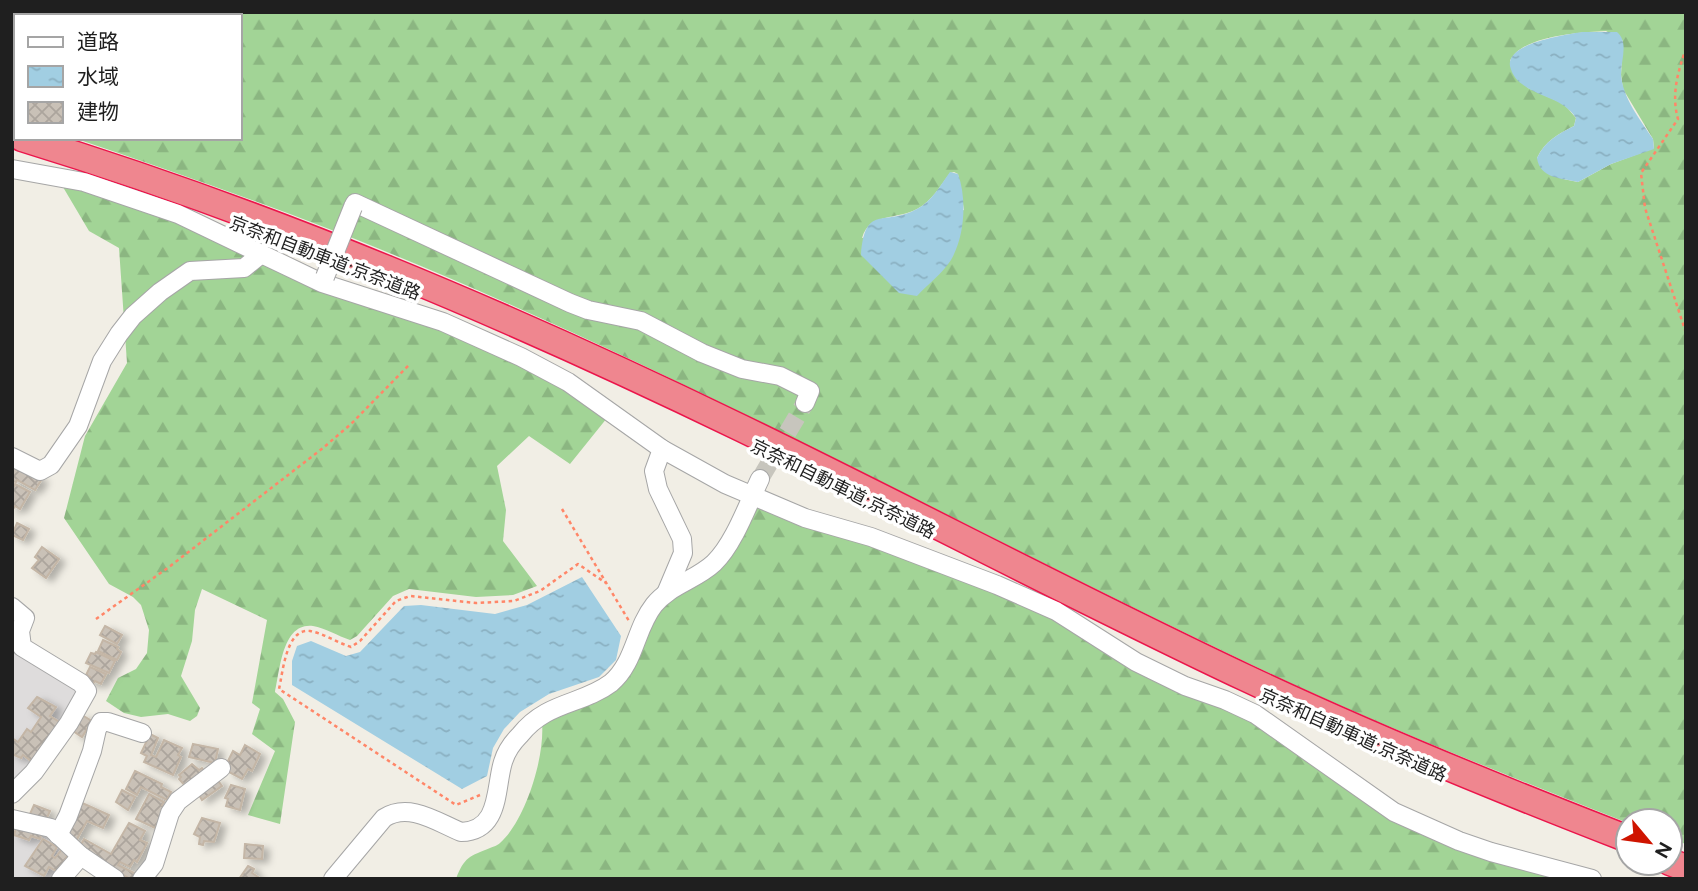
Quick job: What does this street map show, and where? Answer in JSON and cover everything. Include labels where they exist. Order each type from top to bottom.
[{"type":"highway","name":"京奈和自動車道;京奈道路","points":[[28,140],[242,211],[382,265],[739,427],[1249,679],[1470,777],[1614,834]]},
{"type":"highway","name":"京奈和自動車道;京奈道路","points":[[51,147],[108,175],[480,317],[627,382],[1281,705],[1476,789],[1614,842]]},
{"type":"street","points":[[12,169],[84,182],[178,214],[260,255],[443,322],[521,357],[568,382],[662,449],[724,484],[756,487],[806,518],[871,537],[996,585],[1056,611],[1136,662],[1185,686],[1225,699],[1255,713],[1394,812],[1459,841],[1559,874],[1592,879]]},
{"type":"street","points":[[323,280],[355,203],[588,310],[641,321],[702,353],[742,369],[780,376],[810,391],[805,403]]},
{"type":"street","points":[[12,457],[40,471],[51,465],[78,426],[102,361],[119,334],[133,316],[160,292],[190,271],[244,268],[260,255]]},
{"type":"street","points":[[662,449],[654,471],[658,489],[682,539],[683,553],[667,592]]},
{"type":"street","points":[[333,879],[390,813],[412,811],[461,832],[469,832],[482,824],[490,815],[503,762],[523,731],[555,707],[602,688],[617,677],[630,659],[642,625],[654,604],[667,592],[714,563],[725,549],[756,487]]},
{"type":"street","points":[[12,607],[25,618],[20,631],[22,647],[81,682],[87,691],[59,738],[27,781],[12,794]]},
{"type":"street","points":[[58,835],[68,816],[101,722],[142,733]]},
{"type":"street","points":[[142,879],[154,864],[170,813],[178,801],[220,768]]},
{"type":"street","points":[[12,819],[51,828],[81,856],[115,879]]},
{"type":"street","points":[[61,879],[81,856]]},
{"type":"path","points":[[1686,48],[1676,78],[1675,109],[1678,119],[1641,173],[1645,208],[1686,333]]},
{"type":"path","points":[[96,619],[169,567],[323,448],[351,424],[410,364]]},
{"type":"path","points":[[562,509],[630,622],[642,625]]},
{"type":"path","points":[[499,787],[456,804],[279,688],[292,639],[309,631],[351,647],[360,641],[396,601],[410,596],[476,603],[514,601],[540,591],[579,564],[606,583]]},
{"type":"shaded area","points":[[12,610],[21,617],[17,633],[82,688],[68,721],[12,785]]},
{"type":"shaded area","points":[[12,822],[44,832],[71,854],[57,879],[12,879]]},
{"type":"green space","points":[[12,12],[1686,12],[1686,844],[1684,807],[1614,807],[1614,817],[1438,747],[1250,664],[714,399],[497,299],[310,222],[80,140],[242,140],[242,14],[14,14],[14,104]],"holes":[[[1606,31],[1623,41],[1623,89],[1653,139],[1654,148],[1611,164],[1578,182],[1563,179],[1537,158],[1553,139],[1574,126],[1576,118],[1564,104],[1528,88],[1510,61],[1516,53],[1538,41],[1568,34]],[[950,173],[958,174],[964,210],[862,238],[877,220],[922,206]]]},
{"type":"green space","points":[[60,182],[125,202],[440,328],[564,387],[607,418],[570,464],[529,436],[497,466],[506,510],[503,541],[537,586],[513,595],[476,597],[409,589],[393,596],[357,636],[350,640],[313,626],[303,627],[295,632],[284,650],[275,692],[283,699],[295,722],[280,824],[248,815],[275,751],[252,734],[260,709],[252,703],[267,620],[202,589],[195,610],[192,641],[181,676],[200,708],[197,716],[190,721],[168,714],[141,717],[124,713],[106,701],[118,678],[136,669],[147,653],[149,630],[141,605],[133,597],[109,584],[64,518],[85,436],[127,363],[119,248],[89,231]]},
{"type":"green space","points":[[759,504],[869,543],[1053,616],[1252,719],[1349,790],[1551,879],[456,879],[468,858],[499,844],[518,819],[526,804],[537,769],[542,723],[596,698],[659,608],[681,590],[751,508]]},
{"type":"water","points":[[1582,32],[1617,32],[1621,36],[1624,46],[1622,83],[1633,108],[1653,139],[1654,149],[1611,164],[1578,182],[1547,174],[1542,170],[1537,158],[1553,139],[1574,126],[1576,118],[1565,106],[1529,89],[1516,79],[1510,66],[1511,58],[1527,46]]},
{"type":"water","points":[[950,172],[958,174],[963,195],[962,229],[956,250],[944,270],[917,296],[899,293],[861,255],[867,228],[878,219],[905,214],[922,206]]},
{"type":"water","points":[[582,577],[621,636],[616,660],[599,677],[549,694],[520,712],[504,729],[493,748],[487,776],[462,789],[292,685],[292,661],[297,646],[311,641],[346,656],[360,652],[404,606],[421,605],[495,614],[527,605]]},
{"type":"building","points":[[12,467],[42,479],[35,490],[17,480],[12,481]]},
{"type":"building","points":[[15,484],[30,492],[20,509],[15,506],[12,511],[12,490]]},
{"type":"building","points":[[17,523],[29,529],[23,540],[12,535]]},
{"type":"building","points":[[42,547],[59,559],[46,578],[32,568],[39,560],[35,557]]},
{"type":"building","points":[[105,626],[122,635],[117,644],[100,635]]},
{"type":"building","points":[[103,640],[118,647],[121,652],[117,660],[98,651]]},
{"type":"building","points":[[96,652],[115,661],[109,673],[86,663],[91,653]]},
{"type":"building","points":[[90,667],[106,674],[101,684],[88,681],[90,677],[86,675]]},
{"type":"building","points":[[37,697],[56,707],[50,716],[61,723],[46,746],[43,744],[31,761],[23,755],[21,758],[12,754],[12,738],[18,742],[27,729],[31,732],[41,717],[28,708]]},
{"type":"building","points":[[82,715],[92,721],[82,737],[73,731]]},
{"type":"building","points":[[150,734],[158,738],[151,755],[156,757],[164,740],[182,748],[173,775],[144,762],[147,756],[141,753]]},
{"type":"building","points":[[193,744],[218,749],[215,763],[189,757]]},
{"type":"building","points":[[245,745],[260,754],[252,771],[248,769],[242,779],[229,772],[230,765],[227,763],[233,751],[240,755]]},
{"type":"building","points":[[192,764],[206,773],[186,787],[179,775]]},
{"type":"building","points":[[135,771],[162,784],[161,787],[171,792],[167,800],[141,787],[137,795],[126,789]]},
{"type":"building","points":[[217,779],[222,786],[202,800],[199,795]]},
{"type":"building","points":[[231,785],[245,789],[240,810],[226,806],[228,799],[225,798]]},
{"type":"building","points":[[122,790],[135,797],[128,810],[116,802]]},
{"type":"building","points":[[149,794],[164,802],[162,805],[166,807],[155,828],[136,819]]},
{"type":"building","points":[[80,802],[109,815],[103,828],[87,821],[76,841],[67,837]]},
{"type":"building","points":[[34,805],[50,811],[46,820],[30,814]]},
{"type":"building","points":[[202,818],[220,823],[214,842],[204,841],[203,845],[199,844],[200,837],[194,834]]},
{"type":"building","points":[[129,823],[145,831],[140,840],[147,843],[137,862],[134,860],[130,867],[120,862],[118,865],[138,875],[136,879],[130,879],[79,848],[84,839],[111,854]]},
{"type":"building","points":[[17,824],[42,832],[40,839],[31,836],[29,840],[14,835]]},
{"type":"building","points":[[43,839],[57,847],[52,856],[55,858],[62,849],[69,853],[58,872],[49,867],[44,876],[25,866]]},
{"type":"building","points":[[245,844],[263,846],[262,859],[244,858]]},
{"type":"building","points":[[248,866],[254,869],[252,873],[261,879],[239,879]]},
{"type":"tunnel","points":[[760,479],[805,403]]}]
